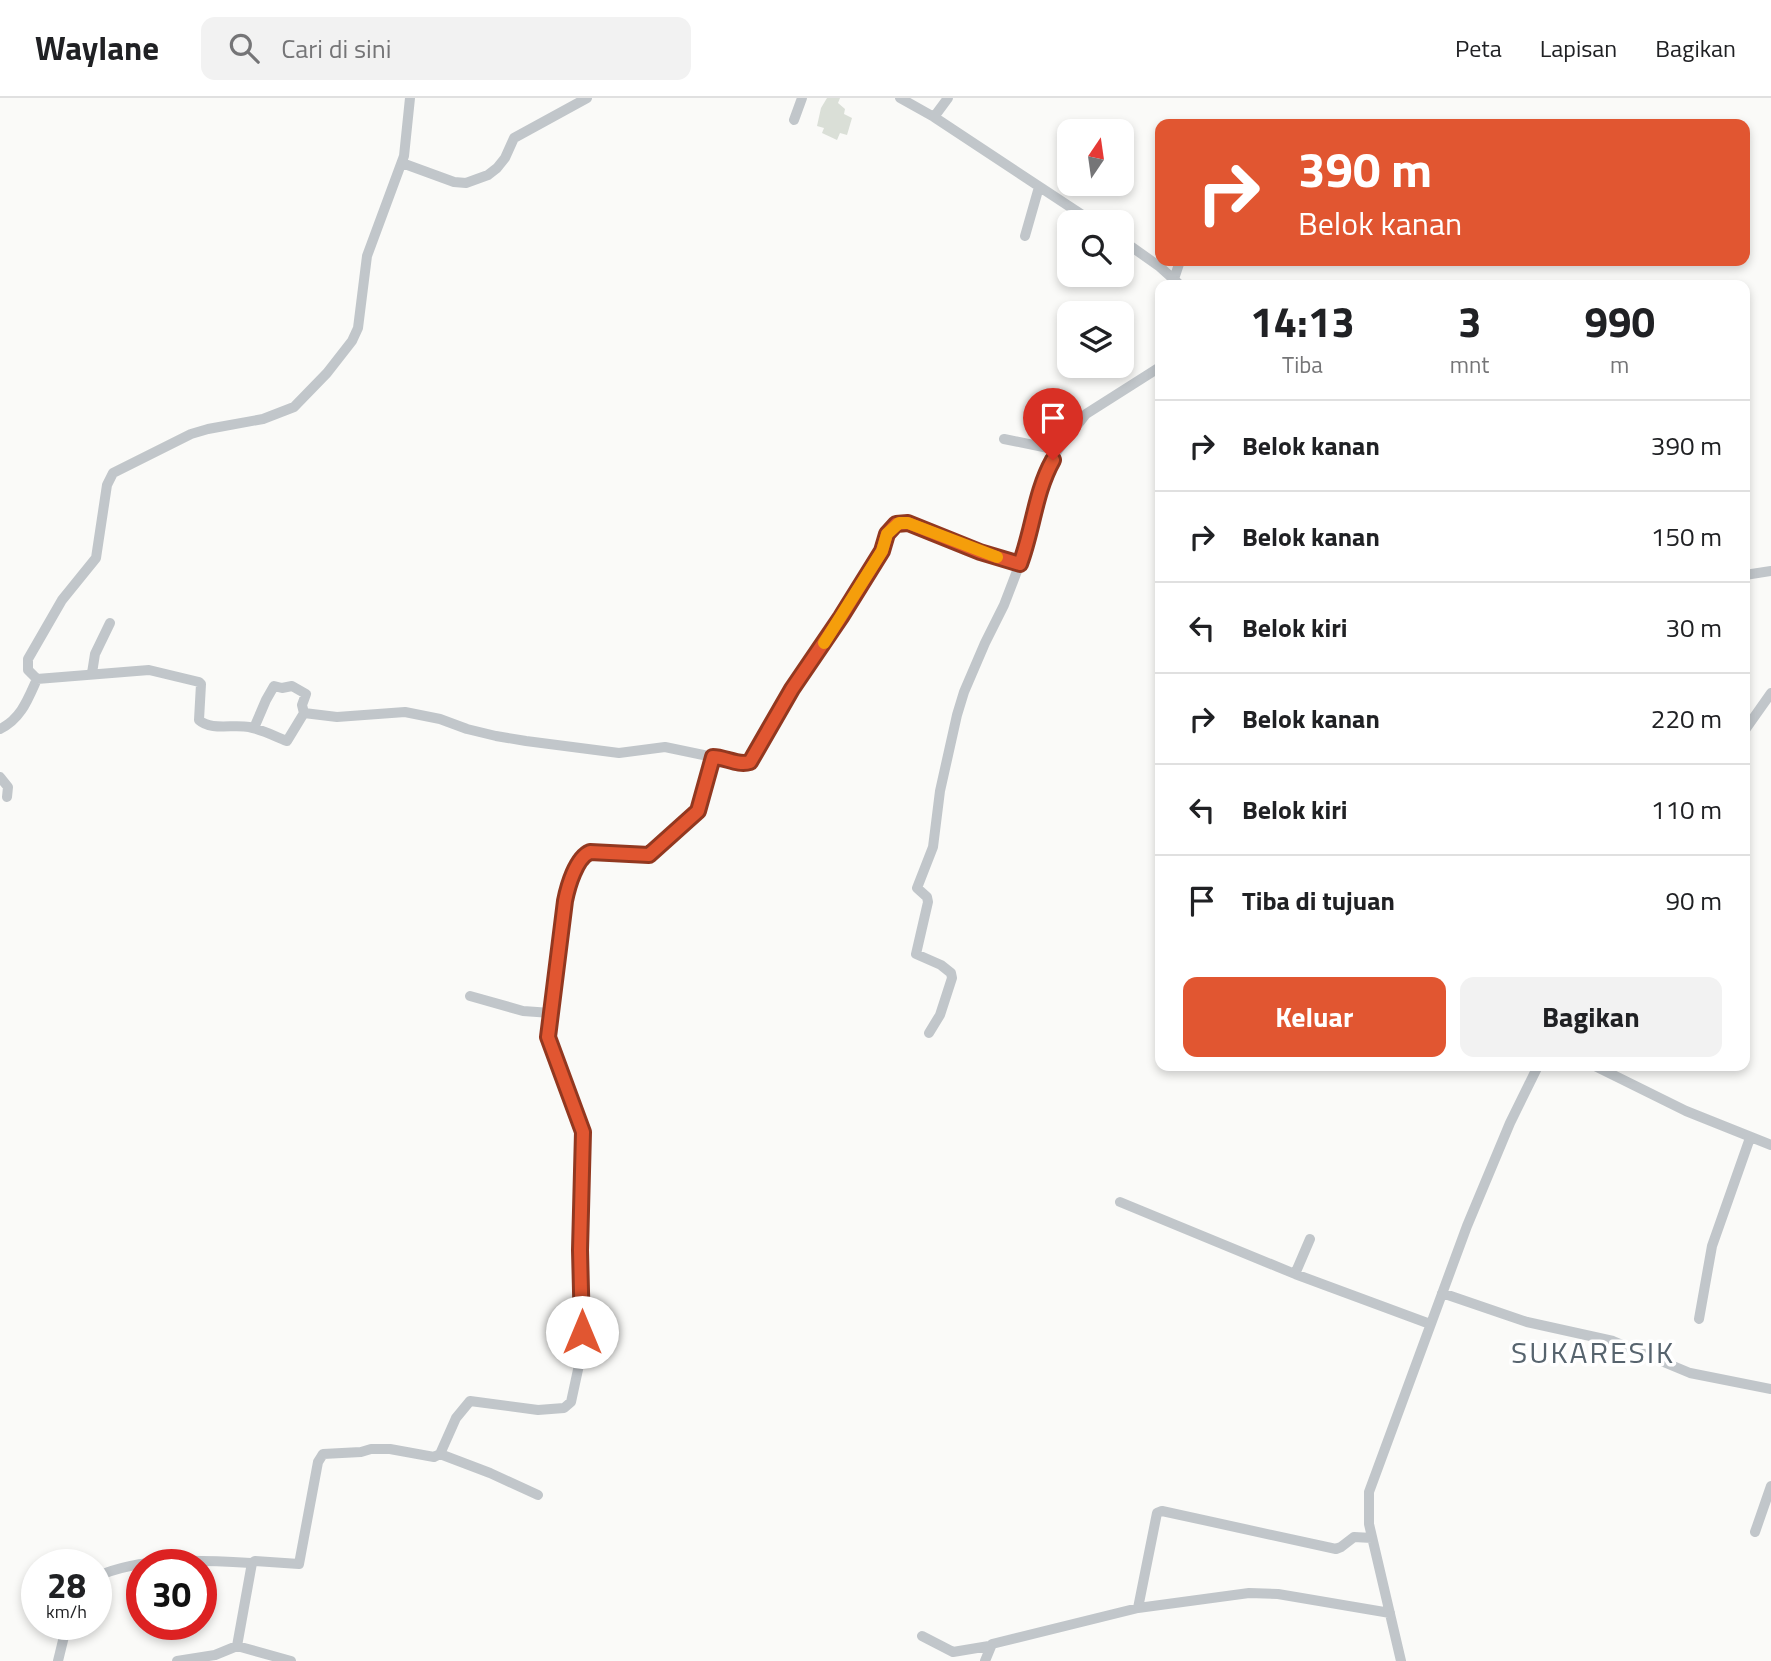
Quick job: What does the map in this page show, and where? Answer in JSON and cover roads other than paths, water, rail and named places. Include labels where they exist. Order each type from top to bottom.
[{"type":"street","points":[[37,679],[28,670],[28,659],[62,600],[96,558],[107,485],[113,473],[191,434],[262,419],[294,407],[327,373],[356,336],[363,303],[367,256],[402,163],[410,98]]},
{"type":"street","points":[[402,163],[454,182],[475,180],[497,168],[514,138],[587,98]]},
{"type":"street","points":[[794,120],[802,98]]},
{"type":"street","points":[[900,98],[934,117],[1074,210]]},
{"type":"street","points":[[934,117],[948,98]]},
{"type":"street","points":[[1025,236],[1039,187]]},
{"type":"street","points":[[1134,249],[1155,265]]},
{"type":"street","points":[[1156,266],[1174,280]]},
{"type":"street","points":[[929,1033],[940,1015],[952,978],[951,973],[941,965],[916,954],[927,900],[917,888],[933,847],[940,791],[964,692],[1004,606],[1027,545],[1043,478],[1058,450],[1086,414],[1155,370]]},
{"type":"street","points":[[1004,439],[1058,450]]},
{"type":"street","points":[[304,713],[337,717],[405,712],[440,719],[496,736],[526,741],[619,753],[665,747],[723,757],[744,764],[753,758],[792,689],[841,617],[882,551],[887,534],[896,524],[908,523],[980,552],[1020,564]]},
{"type":"street","points":[[1750,574],[1771,571]]},
{"type":"street","points":[[92,673],[95,654],[110,624]]},
{"type":"street","points":[[37,679],[149,670],[199,682],[201,723],[244,726],[287,741],[304,713],[302,705],[306,694],[292,686],[274,686],[254,729]]},
{"type":"street","points":[[0,729],[22,711],[37,679]]},
{"type":"street","points":[[1750,723],[1771,693]]},
{"type":"street","points":[[112,1570],[146,1563],[198,1561],[299,1564],[318,1462],[323,1454],[370,1449],[407,1451],[434,1457],[440,1454],[457,1418],[470,1401],[538,1410],[564,1408],[571,1402],[579,1365],[582,1332],[580,1250],[584,1138],[582,1126],[549,1043],[565,901],[570,883],[584,856],[590,852],[649,855],[698,811],[713,757]]},
{"type":"street","points":[[0,777],[8,787],[6,797]]},
{"type":"street","points":[[470,996],[523,1012],[551,1013]]},
{"type":"street","points":[[1401,1661],[1368,1514],[1369,1492],[1430,1324],[1498,1151],[1536,1071]]},
{"type":"street","points":[[1605,1071],[1686,1111],[1771,1145]]},
{"type":"street","points":[[1699,1319],[1712,1246],[1750,1138]]},
{"type":"street","points":[[1120,1202],[1295,1274],[1430,1324]]},
{"type":"street","points":[[1295,1274],[1310,1239]]},
{"type":"street","points":[[1442,1293],[1527,1322],[1613,1341],[1690,1373],[1771,1389]]},
{"type":"street","points":[[440,1454],[538,1495]]},
{"type":"street","points":[[1755,1532],[1771,1486]]},
{"type":"street","points":[[1138,1608],[1157,1513],[1163,1511],[1336,1549],[1354,1537],[1373,1538]]},
{"type":"street","points":[[237,1646],[252,1563]]},
{"type":"street","points":[[922,1636],[953,1652],[989,1646],[1138,1608],[1249,1594],[1278,1594],[1390,1613]]},
{"type":"street","points":[[58,1661],[63,1640]]},
{"type":"street","points":[[177,1661],[215,1655],[237,1646],[291,1661]]},
{"type":"street","points":[[985,1661],[989,1646]]},
{"type":"district","name":"SUKARESIK","points":[[1593,1353]]}]
